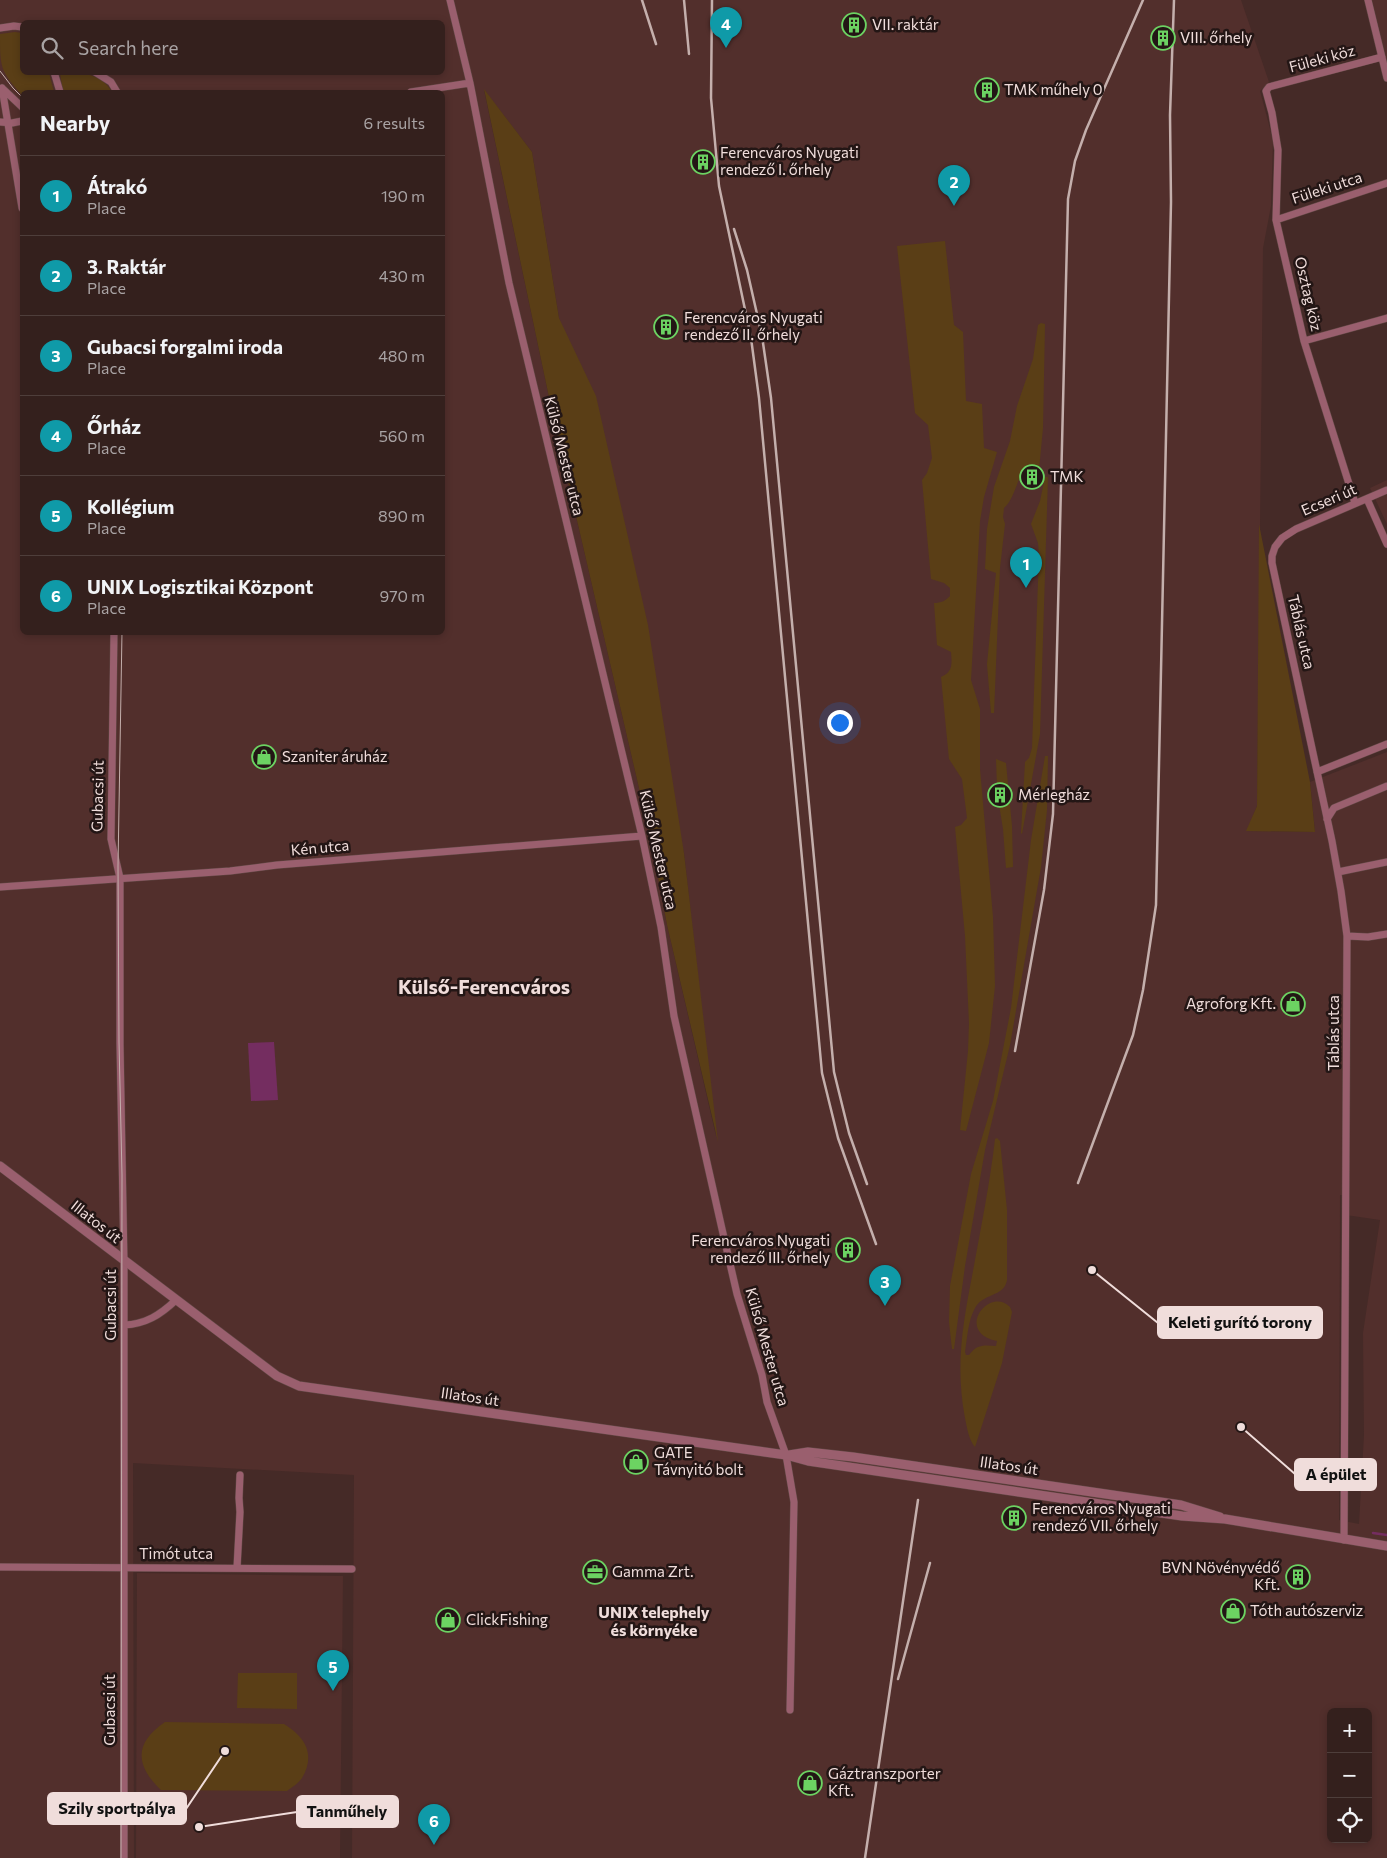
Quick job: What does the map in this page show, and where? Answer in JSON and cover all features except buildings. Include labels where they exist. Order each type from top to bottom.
[{"type":"street","name":"Külső Mester utca","points":[[450,0],[470,83],[509,283],[642,836],[662,928],[674,1016],[726,1247],[740,1303],[762,1374],[767,1402],[786,1455],[794,1502],[790,1710]]},
{"type":"street","points":[[1368,0],[1387,78]]},
{"type":"street","points":[[0,28],[20,27]]},
{"type":"street","name":"Füleki köz","points":[[1269,87],[1382,57]]},
{"type":"street","points":[[55,75],[59,90]]},
{"type":"street","points":[[100,75],[111,82],[116,90]]},
{"type":"street","points":[[424,90],[470,83]]},
{"type":"street","points":[[1,87],[20,105]]},
{"type":"street","points":[[1,87],[4,122],[20,198]]},
{"type":"street","name":"Osztag köz","points":[[1269,87],[1266,91],[1278,150],[1276,220],[1304,341],[1355,503]]},
{"type":"street","points":[[4,122],[20,121]]},
{"type":"street","name":"Füleki utca","points":[[1276,220],[1387,183]]},
{"type":"street","points":[[1304,341],[1387,318]]},
{"type":"street","name":"Ecseri út","points":[[1282,538],[1296,529],[1387,490]]},
{"type":"street","points":[[1367,499],[1387,544]]},
{"type":"street","name":"Táblás utca","points":[[1282,538],[1275,547],[1272,564],[1338,872],[1347,936],[1344,1540]]},
{"type":"street","name":"Gubacsi út","points":[[114,635],[110,839],[120,878],[120,1044],[124,1261],[124,1858]]},
{"type":"street","points":[[1317,772],[1387,744]]},
{"type":"street","points":[[1327,819],[1329,813],[1334,808],[1387,786]]},
{"type":"street","name":"Kén utca","points":[[0,887],[230,871],[286,864],[642,836]]},
{"type":"street","points":[[1338,872],[1387,862]]},
{"type":"street","points":[[1347,936],[1368,937],[1387,934]]},
{"type":"street","name":"Illatos út","points":[[0,1166],[277,1376],[300,1386],[786,1455],[808,1462],[1182,1516],[1225,1519],[1387,1546]]},
{"type":"street","points":[[124,1325],[138,1324],[150,1320],[176,1300]]},
{"type":"street","points":[[237,1568],[240,1475]]},
{"type":"street","name":"Timót utca","points":[[0,1567],[352,1569]]},
{"type":"shaded area","points":[[0,0],[1241,0],[1269,82],[1260,91],[1273,140],[1271,206],[1263,248],[1257,806],[1247,831],[1315,832],[1310,782],[1387,752],[1387,1858],[352,1858],[354,1475],[133,1463],[134,1858],[0,1858]],"holes":[[[484,90],[532,152],[559,318],[684,853],[716,1136],[667,925],[651,840],[554,421]],[[1340,1195],[1346,1195],[1346,1215],[1380,1220],[1363,1333],[1364,1435],[1359,1524],[1339,1520]]]},
{"type":"shaded area","points":[[1372,0],[1387,0],[1387,62]]},
{"type":"shaded area","points":[[20,33],[20,75],[50,75],[53,90],[20,90],[20,93],[5,74],[0,54],[0,34]]},
{"type":"shaded area","points":[[60,75],[89,75],[96,77],[111,90],[63,90]]},
{"type":"shaded area","points":[[484,89],[532,152],[559,318],[596,396],[648,625],[684,853],[718,1142],[667,925],[651,840],[554,421]]},
{"type":"shaded area","points":[[945,241],[954,325],[963,332],[966,401],[982,404],[984,448],[997,452],[984,497],[980,521],[971,680],[980,709],[980,769],[993,917],[995,986],[989,1043],[966,1131],[960,1130],[969,1023],[965,936],[955,827],[961,825],[967,818],[962,779],[949,759],[941,677],[950,670],[951,652],[937,645],[934,603],[948,598],[950,596],[950,588],[944,583],[931,579],[922,480],[927,473],[932,458],[928,425],[915,413],[897,246]]},
{"type":"shaded area","points":[[1041,323],[1045,324],[1043,428],[1039,470],[1026,467],[1011,499],[1004,508],[1003,517],[1005,524],[1000,568],[994,713],[991,713],[987,664],[996,573],[985,569],[987,529],[994,487],[1010,441],[1017,406],[1033,359],[1038,325]]},
{"type":"shaded area","points":[[1045,477],[1048,477],[1040,734],[1022,834],[1025,762],[1029,758],[1032,748],[1039,554],[1038,543],[1031,524],[1040,501]]},
{"type":"shaded area","points":[[1387,480],[1387,524],[1370,488]]},
{"type":"shaded area","points":[[1259,524],[1310,782],[1315,832],[1246,831],[1257,806]]},
{"type":"shaded area","points":[[1045,756],[1048,756],[1047,810],[1041,867],[1010,1045],[985,1150],[965,1266],[954,1349],[952,1349],[949,1322],[950,1286],[971,1174],[993,1101],[1011,1008],[1031,840]]},
{"type":"shaded area","points":[[996,759],[1006,763],[1012,826],[1013,867],[1006,868],[998,798],[1006,798],[1006,791],[999,791],[997,787]]},
{"type":"shaded area","points":[[274,1042],[278,1100],[251,1101],[248,1043]]},
{"type":"shaded area","points":[[997,1138],[1000,1141],[1007,1210],[1007,1280],[1002,1290],[982,1300],[974,1310],[968,1331],[966,1355],[969,1355],[981,1346],[996,1346],[997,1341],[984,1336],[978,1329],[977,1321],[985,1306],[993,1302],[1002,1302],[1010,1307],[1012,1312],[1002,1363],[975,1447],[969,1434],[962,1399],[961,1344],[995,1139]]},
{"type":"shaded area","points":[[137,1573],[343,1576],[340,1858],[136,1858]]},
{"type":"shaded area","points":[[238,1673],[297,1673],[297,1709],[237,1708]]},
{"type":"shaded area","points":[[165,1722],[284,1724],[303,1740],[308,1754],[306,1769],[301,1780],[287,1791],[161,1790],[146,1772],[142,1755],[143,1746],[148,1738]]},
{"type":"waterway","points":[[1373,1533],[1387,1535]]},
{"type":"tram line","points":[[0,71],[20,95]]},
{"type":"tram line","points":[[121,1858],[122,1175],[118,866],[122,635]]},
{"type":"railway","points":[[642,0],[656,44]]},
{"type":"railway","points":[[684,0],[689,54]]},
{"type":"railway","points":[[712,0],[711,98],[719,186],[751,338],[759,398],[822,1073],[838,1138],[876,1244]]},
{"type":"railway","points":[[1015,1051],[1044,890],[1053,814],[1068,199],[1075,161],[1086,130],[1143,0]]},
{"type":"railway","points":[[1078,1183],[1133,1035],[1143,990],[1156,905],[1171,202],[1170,115],[1174,0]]},
{"type":"railway","points":[[734,229],[747,270],[762,336],[771,398],[834,1072],[849,1133],[867,1184]]},
{"type":"railway","points":[[865,1858],[918,1500]]},
{"type":"railway","points":[[898,1679],[930,1563]]},
{"type":"place","name":"VII. raktár","points":[[854,25]]},
{"type":"place","name":"VIII. őrhely","points":[[1163,38]]},
{"type":"place","name":"Őrház","points":[[726,48]]},
{"type":"place","name":"TMK műhely 0","points":[[987,90]]},
{"type":"place","name":"Ferencváros Nyugati rendező I. őrhely","points":[[703,162]]},
{"type":"place","name":"3. Raktár","points":[[954,206]]},
{"type":"place","name":"Ferencváros Nyugati rendező II. őrhely","points":[[666,327]]},
{"type":"place","name":"TMK","points":[[1032,477]]},
{"type":"place","name":"Átrakó","points":[[1026,588]]},
{"type":"place","name":"Szaniter áruház","points":[[264,757]]},
{"type":"place","name":"Mérlegház","points":[[1000,795]]},
{"type":"place","name":"Agroforg Kft.","points":[[1293,1004]]},
{"type":"place","name":"Ferencváros Nyugati rendező III. őrhely","points":[[848,1250]]},
{"type":"place","name":"Keleti gurító torony","points":[[1092,1270]]},
{"type":"place","name":"Gubacsi forgalmi iroda","points":[[885,1306]]},
{"type":"place","name":"A épület","points":[[1241,1427]]},
{"type":"place","name":"GATE Távnyitó bolt","points":[[636,1462]]},
{"type":"place","name":"Ferencváros Nyugati rendező VII. őrhely","points":[[1014,1518]]},
{"type":"place","name":"Gamma Zrt.","points":[[595,1572]]},
{"type":"place","name":"BVN Növényvédő Kft.","points":[[1298,1577]]},
{"type":"place","name":"Tóth autószerviz","points":[[1233,1611]]},
{"type":"place","name":"ClickFishing","points":[[448,1620]]},
{"type":"place","name":"Kollégium","points":[[333,1691]]},
{"type":"place","name":"Szily sportpálya","points":[[225,1751]]},
{"type":"place","name":"Gáztranszporter Kft.","points":[[810,1783]]},
{"type":"place","name":"Tanműhely","points":[[199,1827]]},
{"type":"place","name":"UNIX Logisztikai Központ","points":[[434,1845]]},
{"type":"district","name":"Külső-Ferencváros","points":[[484,987]]},
{"type":"district","name":"UNIX telephely és környéke","points":[[654,1621]]}]
